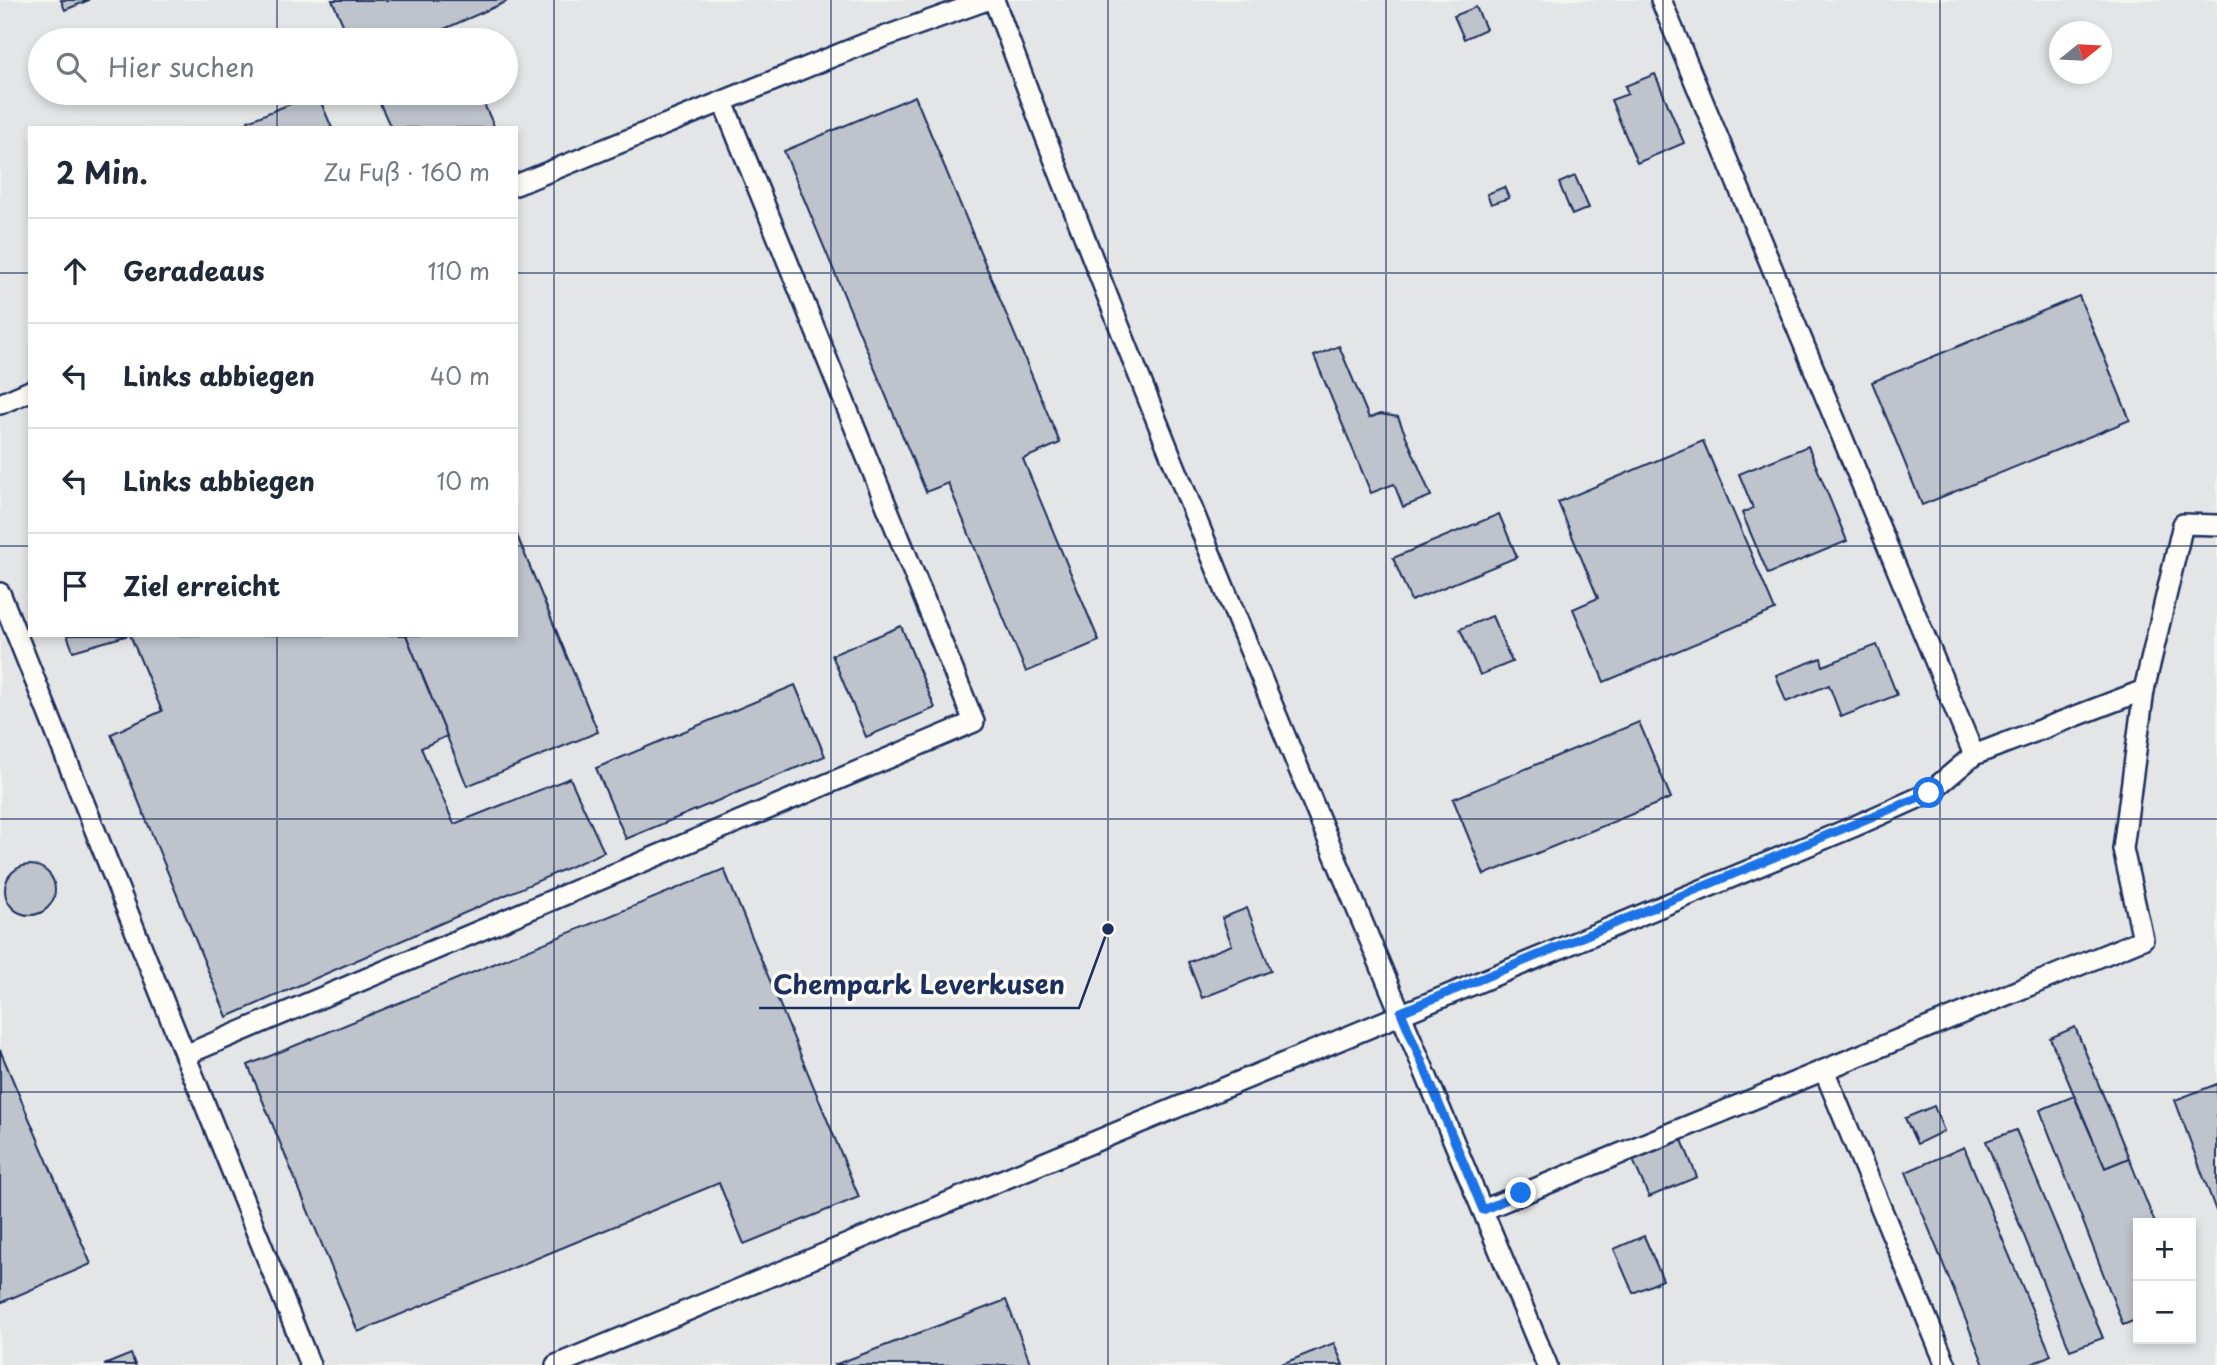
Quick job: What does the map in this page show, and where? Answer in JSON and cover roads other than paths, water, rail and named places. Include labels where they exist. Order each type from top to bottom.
[{"type":"lane","points":[[518,184],[864,44],[987,0]]},
{"type":"lane","points":[[994,0],[1062,184],[1547,1365]]},
{"type":"lane","points":[[1661,0],[1974,755]]},
{"type":"lane","points":[[185,1055],[974,722],[723,102]]},
{"type":"lane","points":[[0,404],[28,392]]},
{"type":"lane","points":[[1483,1210],[2143,939],[2123,849],[2144,690],[2183,524],[2217,524]]},
{"type":"lane","points":[[0,593],[310,1365]]},
{"type":"lane","points":[[556,1365],[1929,793],[1974,755],[2144,690]]},
{"type":"lane","points":[[1824,1070],[1946,1365]]},
{"type":"place","name":"Chempark Leverkusen","points":[[1108,929]]}]
